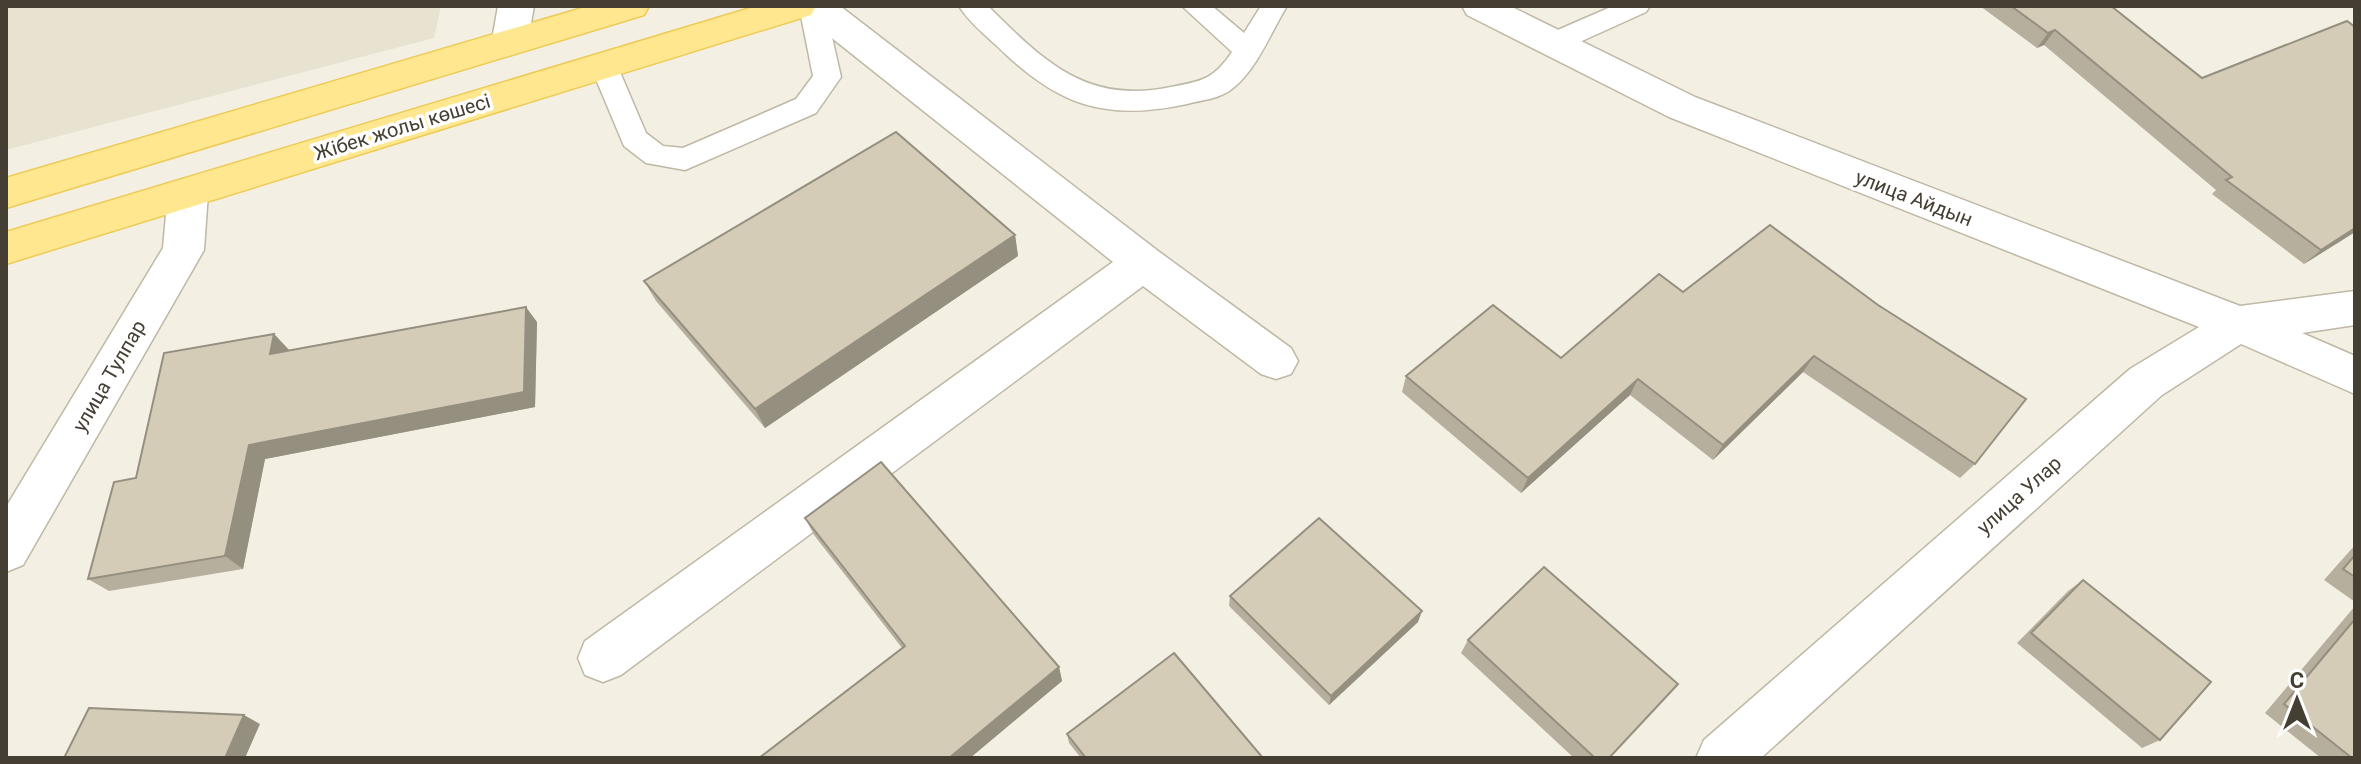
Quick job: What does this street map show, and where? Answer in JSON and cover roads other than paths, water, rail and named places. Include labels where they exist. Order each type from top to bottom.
[{"type":"main road","points":[[6,193],[513,23],[631,6]]},
{"type":"main road","name":"Жібек жолы көшесі","points":[[6,248],[798,6]]},
{"type":"street","points":[[814,6],[1143,263],[1276,361]]},
{"type":"street","name":"улица Айдын","points":[[1480,6],[1682,107],[2239,324],[2355,376]]},
{"type":"street","name":"улица Тулпар","points":[[6,550],[183,250],[188,193]]},
{"type":"street","points":[[603,658],[1143,263]]},
{"type":"street","name":"улица Улар","points":[[1722,758],[2146,382],[2239,324],[2355,308]]},
{"type":"lane","points":[[604,65],[634,139],[656,156],[685,159],[806,106],[827,77],[814,6]]},
{"type":"lane","points":[[972,6],[1025,60],[1061,84],[1097,99],[1150,105],[1222,83],[1274,6]]},
{"type":"lane","points":[[1195,6],[1246,49]]},
{"type":"lane","points":[[1553,43],[1637,6]]}]
